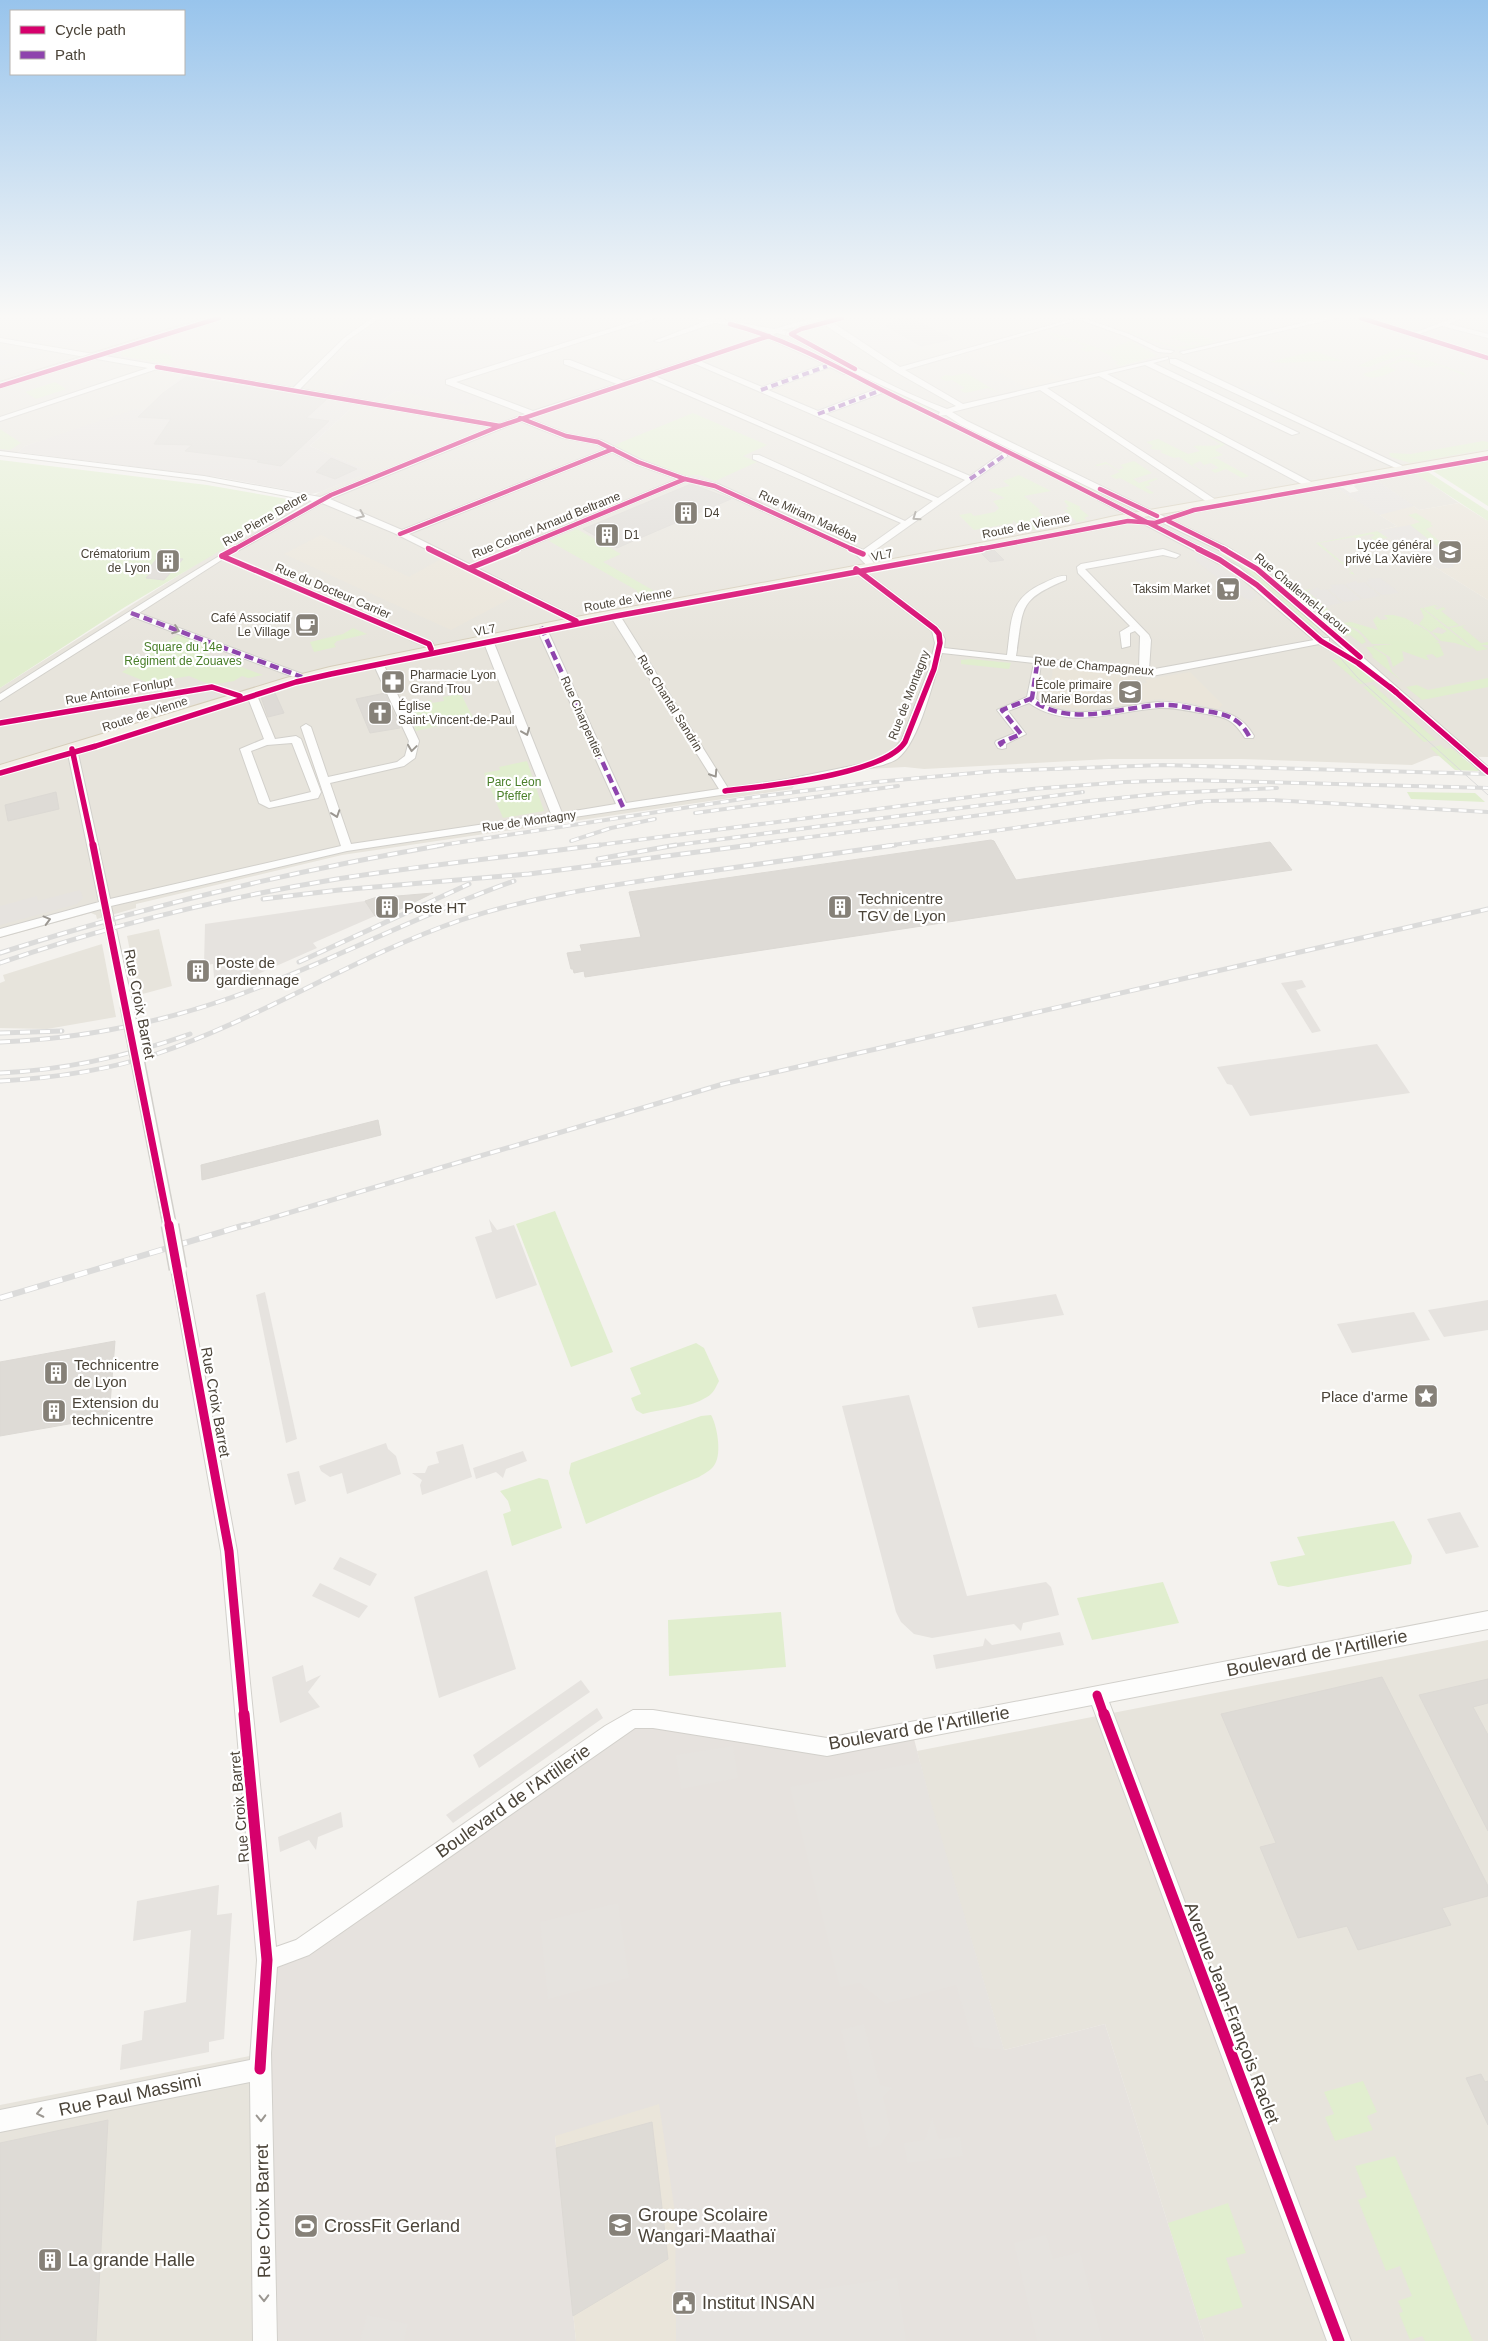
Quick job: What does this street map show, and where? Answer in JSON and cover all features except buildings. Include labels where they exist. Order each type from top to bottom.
[{"type":"main road","name":"Route de Vienne","points":[[0,770],[302,677],[431,649],[1213,502],[1488,454]]},
{"type":"street","name":"Rue Pierre Delore","points":[[0,698],[222,556],[322,499],[497,427]]},
{"type":"street","name":"Rue Miriam Makéba","points":[[544,427],[566,436],[598,442],[638,462],[685,479],[696,480],[715,486],[862,554]]},
{"type":"street","points":[[768,427],[939,501]]},
{"type":"street","points":[[849,427],[970,479]]},
{"type":"street","name":"Rue Challemel-Lacour","points":[[957,427],[1066,480],[1236,569],[1257,585],[1321,642],[1358,663],[1396,692]]},
{"type":"street","name":"Rue Challemel-Lacour","points":[[973,427],[1154,514],[1248,563],[1338,638],[1396,692],[1488,772]]},
{"type":"street","points":[[1101,427],[1213,502]]},
{"type":"street","points":[[1201,427],[1312,486]]},
{"type":"street","points":[[1283,427],[1295,433]]},
{"type":"street","points":[[1315,427],[1406,469]]},
{"type":"street","points":[[400,534],[613,449]]},
{"type":"street","points":[[0,453],[214,479],[322,499],[400,534],[576,621]]},
{"type":"street","points":[[872,566],[862,554],[1008,453]]},
{"type":"street","points":[[756,457],[901,521]]},
{"type":"street","name":"Rue Colonel Arnaud Beltrame","points":[[470,568],[685,479]]},
{"type":"street","points":[[1144,672],[1146,640],[1081,571],[1081,567],[1163,552],[1176,555]]},
{"type":"street","name":"Rue du Docteur Carrier","points":[[222,556],[429,644],[431,649]]},
{"type":"street","name":"Rue de Montagny","points":[[0,933],[106,904],[348,848],[725,792],[824,775],[866,766],[893,757],[906,742],[934,669],[933,663],[941,640],[936,629],[856,569]]},
{"type":"street","points":[[1011,658],[1019,607],[1032,594],[1064,583]]},
{"type":"street","points":[[131,613],[302,677]]},
{"type":"street","name":"Rue Chantal Sandrin","points":[[614,614],[725,792]]},
{"type":"street","points":[[1125,646],[1125,632],[1133,626]]},
{"type":"street","name":"Rue Charpentier","points":[[541,628],[622,807]]},
{"type":"street","points":[[488,638],[558,817]]},
{"type":"street","name":"Rue de Champagneux","points":[[938,650],[1144,672],[1168,671],[1338,638]]},
{"type":"street","points":[[324,781],[400,764],[410,758],[414,742],[377,661]]},
{"type":"street","points":[[1002,746],[1000,743],[1004,739],[1021,734],[1002,710],[1032,698],[1037,665]]},
{"type":"street","name":"Rue Antoine Fonlupt","points":[[0,723],[212,687],[246,694]]},
{"type":"street","points":[[246,694],[270,741]]},
{"type":"street","points":[[1030,699],[1043,710],[1074,714],[1160,705],[1190,707],[1232,716],[1245,729],[1248,736]]},
{"type":"street","points":[[306,727],[348,848]]},
{"type":"street","points":[[296,739],[316,792],[314,796],[269,805],[264,803],[245,749],[270,741],[296,739]]},
{"type":"street","name":"Rue Croix Barret","points":[[72,749],[127,1006],[178,1269],[229,1551],[266,1960],[260,2069],[265,2341]]},
{"type":"street","name":"Boulevard de l'Artillerie","points":[[266,1960],[302,1948],[611,1732],[633,1719],[653,1719],[827,1746],[1488,1620]]},
{"type":"street","name":"Avenue Jean-François Raclet","points":[[1097,1695],[1339,2341]]},
{"type":"street","name":"Rue Paul Massimi","points":[[0,2121],[260,2069]]},
{"type":"shaded area","points":[[0,427],[88,427],[25,446],[18,452],[0,453]]},
{"type":"shaded area","points":[[81,427],[331,427],[310,446],[370,472],[311,494],[217,477],[18,452],[25,446]]},
{"type":"shaded area","points":[[331,427],[1488,427],[1488,450],[1415,464],[1417,474],[1459,503],[1419,510],[1378,481],[1337,488],[1397,526],[1377,531],[1488,600],[1488,757],[1434,756],[1412,765],[1241,759],[1109,759],[924,769],[905,767],[867,769],[794,786],[792,789],[342,855],[136,904],[136,908],[97,919],[96,915],[91,913],[0,938],[0,688],[211,555],[320,492],[369,472],[310,446]]},
{"type":"shaded area","name":"Lycée général privé La Xavière","points":[[1378,481],[1419,510],[1459,503],[1488,521],[1488,600],[1377,531],[1397,526],[1337,488],[1343,488],[1350,493],[1359,491],[1354,486]]},
{"type":"shaded area","points":[[1378,481],[1414,506],[1379,515],[1337,488],[1343,488],[1350,493],[1359,491],[1354,486]]},
{"type":"shaded area","points":[[1410,525],[1436,545],[1455,567],[1439,569],[1377,531]]},
{"type":"shaded area","points":[[321,535],[409,577],[441,559],[515,596],[451,630],[284,554]]},
{"type":"shaded area","points":[[1195,552],[1230,574],[1257,595],[1251,601],[1244,598],[1196,561]]},
{"type":"shaded area","points":[[1380,578],[1399,593],[1382,595],[1365,582],[1370,581],[1367,579]]},
{"type":"shaded area","points":[[1356,581],[1358,583],[1364,582],[1380,596],[1363,599],[1345,584]]},
{"type":"shaded area","points":[[1343,584],[1361,600],[1344,602],[1328,589],[1333,588],[1330,585]]},
{"type":"shaded area","points":[[1318,587],[1320,590],[1326,589],[1342,603],[1325,606],[1307,591]]},
{"type":"shaded area","name":"École primaire Marie Bordas","points":[[1053,668],[1132,676],[1139,684],[1147,683],[1145,680],[1190,672],[1223,705],[1218,709],[1189,702],[1159,699],[1088,709],[1048,707]]},
{"type":"shaded area","points":[[209,691],[221,696],[178,709],[175,697]]},
{"type":"shaded area","points":[[80,890],[83,898],[77,904],[0,925],[0,906],[37,896],[38,901]]},
{"type":"shaded area","points":[[365,901],[375,916],[313,943],[317,948],[224,989],[214,977],[213,964],[204,965],[205,924]]},
{"type":"shaded area","points":[[159,929],[172,986],[139,995],[127,936]]},
{"type":"shaded area","points":[[102,944],[116,1017],[47,1029],[0,1028],[0,983],[5,981],[3,975]]},
{"type":"shaded area","points":[[1302,980],[1306,987],[1296,990],[1321,1031],[1312,1033],[1281,983]]},
{"type":"shaded area","points":[[1377,1044],[1410,1093],[1250,1116],[1232,1085],[1227,1084],[1217,1067]]},
{"type":"shaded area","points":[[489,1219],[497,1230],[514,1225],[537,1285],[496,1299],[475,1237],[492,1232]]},
{"type":"shaded area","points":[[265,1292],[297,1439],[286,1443],[256,1295]]},
{"type":"shaded area","points":[[1056,1294],[1064,1315],[978,1328],[972,1307]]},
{"type":"shaded area","points":[[1488,1300],[1488,1330],[1444,1337],[1428,1310]]},
{"type":"shaded area","points":[[1414,1312],[1430,1340],[1352,1353],[1337,1324]]},
{"type":"shaded area","points":[[909,1395],[967,1596],[1046,1582],[1051,1587],[1059,1615],[1023,1623],[1021,1631],[1014,1624],[932,1638],[914,1634],[901,1622],[896,1612],[842,1406]]},
{"type":"shaded area","points":[[386,1443],[388,1449],[396,1456],[401,1474],[347,1494],[342,1473],[330,1477],[321,1471],[319,1466]]},
{"type":"shaded area","points":[[463,1444],[472,1477],[422,1495],[420,1485],[422,1480],[412,1473],[425,1473],[428,1466],[439,1463],[436,1452]]},
{"type":"shaded area","points":[[523,1451],[527,1461],[506,1469],[503,1478],[496,1472],[476,1479],[473,1468]]},
{"type":"shaded area","points":[[299,1471],[306,1501],[295,1505],[287,1474]]},
{"type":"shaded area","points":[[1460,1512],[1479,1547],[1446,1554],[1427,1519]]},
{"type":"shaded area","points":[[340,1557],[377,1574],[370,1586],[333,1569]]},
{"type":"shaded area","points":[[487,1570],[516,1669],[439,1698],[414,1597]]},
{"type":"shaded area","points":[[320,1583],[368,1606],[359,1618],[312,1596]]},
{"type":"shaded area","points":[[1060,1632],[1064,1645],[936,1669],[933,1655],[983,1646],[985,1638],[992,1645]]},
{"type":"shaded area","points":[[1488,1640],[1488,2341],[1205,2341],[1105,2024],[1004,2050],[932,1809],[917,1751]]},
{"type":"shaded area","points":[[303,1665],[306,1682],[321,1675],[308,1692],[320,1707],[280,1723],[272,1677]]},
{"type":"shaded area","points":[[581,1680],[590,1692],[479,1768],[473,1755]]},
{"type":"shaded area","points":[[597,1708],[603,1718],[453,1823],[446,1815]]},
{"type":"shaded area","points":[[633,1719],[827,1747],[912,1731],[932,1809],[1004,2050],[1105,2024],[1205,2341],[676,2341],[555,2136],[576,2341],[265,2341],[267,1960]]},
{"type":"shaded area","points":[[733,1746],[738,1778],[681,1789],[676,1755]]},
{"type":"shaded area","points":[[920,1762],[1004,2050],[974,2047],[956,1985],[885,2004],[859,1983],[840,1987],[790,1787]]},
{"type":"shaded area","points":[[341,1812],[343,1827],[318,1837],[316,1850],[309,1840],[280,1852],[278,1837]]},
{"type":"shaded area","points":[[219,1885],[217,1915],[232,1913],[224,2039],[209,2042],[209,2052],[120,2070],[122,2045],[142,2040],[144,2011],[186,2002],[191,1930],[133,1941],[137,1901]]},
{"type":"shaded area","points":[[618,1903],[629,1978],[548,1999],[540,1922]]},
{"type":"shaded area","points":[[864,2024],[880,2085],[892,2088],[883,2097],[891,2130],[881,2145],[869,2148],[841,2030]]},
{"type":"shaded area","points":[[260,2054],[265,2341],[0,2341],[0,2105]]},
{"type":"shaded area","name":"Groupe Scolaire Wangari-Maathaï","points":[[659,2104],[675,2213],[676,2341],[576,2341],[555,2136]]},
{"type":"shaded area","points":[[932,2117],[939,2139],[960,2137],[963,2156],[907,2163],[904,2143],[925,2140]]},
{"type":"shaded area","points":[[1046,2235],[1053,2259],[1080,2252],[1102,2341],[1037,2341],[1014,2243]]},
{"type":"shaded area","points":[[897,2278],[906,2341],[676,2341],[676,2310],[773,2296],[780,2297],[792,2293]]},
{"type":"shaded area","points":[[367,2315],[408,2324],[404,2341],[360,2341]]},
{"type":"green space","points":[[658,427],[726,427],[767,445],[743,456],[757,462],[715,481],[700,475],[683,476],[612,446]]},
{"type":"green space","points":[[0,429],[21,443],[10,450],[0,449]]},
{"type":"green space","points":[[1204,434],[1226,444],[1215,450],[1223,455],[1208,459],[1216,458],[1249,476],[1242,478],[1226,469],[1215,473],[1211,470],[1219,468],[1211,463],[1204,465],[1200,461],[1192,465],[1200,470],[1198,470],[1179,457],[1174,458],[1160,452],[1163,451],[1150,448],[1153,446],[1146,442],[1158,439],[1188,454],[1200,451],[1193,446],[1221,444]]},
{"type":"green space","points":[[1483,441],[1488,442],[1488,449],[1410,463],[1391,457],[1389,453],[1411,454]]},
{"type":"green space","points":[[1025,453],[1131,505],[1120,507],[1017,456]]},
{"type":"green space","points":[[0,460],[207,485],[298,501],[299,504],[125,607],[0,688]]},
{"type":"green space","points":[[1134,461],[1152,473],[1133,479],[1139,483],[1158,479],[1148,483],[1151,485],[1145,487],[1154,493],[1150,494],[1120,478],[1116,479],[1110,476],[1120,472],[1107,464],[1095,465],[1106,462],[1118,470],[1124,468],[1120,465]]},
{"type":"green space","points":[[1488,461],[1488,506],[1433,471]]},
{"type":"green space","points":[[1428,472],[1488,511],[1488,521],[1416,474]]},
{"type":"green space","points":[[1019,475],[1051,491],[1024,496],[1040,510],[1038,511],[1043,516],[1031,518],[1035,523],[1032,524],[1037,530],[1033,530],[1025,522],[1017,524],[1013,520],[1013,523],[974,530],[959,515],[971,513],[974,516],[995,512],[999,508],[993,501],[1005,498],[988,490],[1010,486],[1003,481]]},
{"type":"green space","points":[[1066,500],[1081,507],[1079,508],[1089,516],[1084,518],[1087,520],[1077,522],[1064,510],[1068,510],[1066,507],[1069,507],[1064,501]]},
{"type":"green space","points":[[1416,513],[1432,523],[1430,524],[1433,526],[1426,529],[1453,554],[1444,554],[1410,525],[1420,522],[1408,515]]},
{"type":"green space","points":[[577,529],[621,554],[603,562],[658,593],[663,599],[644,602],[636,590],[549,541]]},
{"type":"green space","points":[[1383,530],[1382,534],[1388,538],[1374,540],[1370,537],[1375,536],[1372,534],[1359,537],[1361,539],[1358,540],[1354,537],[1319,543],[1342,562],[1366,558],[1364,554],[1369,553],[1374,556],[1367,556],[1370,559],[1375,557],[1378,559],[1344,563],[1355,575],[1349,573],[1352,572],[1316,543]]},
{"type":"green space","points":[[1227,552],[1246,563],[1323,627],[1311,630],[1254,580],[1217,556]]},
{"type":"green space","points":[[1312,589],[1307,591],[1339,619],[1335,622],[1357,631],[1366,642],[1362,644],[1350,635],[1347,636],[1296,591]]},
{"type":"green space","points":[[1435,605],[1439,607],[1433,606],[1437,610],[1443,607],[1446,609],[1441,611],[1459,625],[1448,627],[1423,608]]},
{"type":"green space","points":[[1420,608],[1473,649],[1441,641],[1432,632],[1442,634],[1447,631],[1438,627],[1431,632],[1419,624],[1424,617]]},
{"type":"green space","points":[[1384,615],[1405,618],[1414,623],[1413,625],[1416,624],[1428,631],[1439,642],[1435,643],[1439,643],[1444,655],[1437,658],[1432,654],[1426,655],[1429,660],[1427,660],[1402,651],[1404,660],[1393,667],[1390,657],[1372,646],[1393,644],[1372,644],[1359,630],[1342,623],[1351,622],[1378,630],[1373,620],[1377,616],[1381,620],[1388,619]]},
{"type":"green space","points":[[1466,625],[1462,627],[1481,643],[1488,642],[1488,645],[1481,645],[1488,649],[1477,651],[1449,628]]},
{"type":"green space","points":[[353,628],[367,634],[337,641],[334,644],[336,647],[314,652],[310,642],[343,634]]},
{"type":"green space","name":"Square du 14e Régiment de Zouaves","points":[[179,634],[210,646],[201,652],[263,675],[248,678],[242,676],[234,681],[211,685],[189,676],[149,683],[122,672]]},
{"type":"green space","points":[[1366,647],[1372,647],[1386,656],[1392,672],[1404,683],[1372,657]]},
{"type":"green space","points":[[1344,658],[1376,681],[1360,684],[1332,660]]},
{"type":"green space","points":[[971,659],[1011,663],[1009,669],[961,664],[961,660]]},
{"type":"green space","points":[[1488,678],[1488,687],[1422,700],[1406,687],[1417,685],[1428,690]]},
{"type":"green space","points":[[1373,685],[1436,740],[1424,742],[1363,687]]},
{"type":"green space","points":[[461,694],[473,718],[416,731],[407,708],[409,705],[431,700],[432,703],[444,701],[443,697]]},
{"type":"green space","points":[[1441,745],[1445,749],[1451,748],[1479,771],[1455,770],[1430,748]]},
{"type":"green space","name":"Parc Léon Pfeffer","points":[[527,761],[544,811],[503,818],[484,773],[500,770],[499,767]]},
{"type":"green space","points":[[1407,792],[1475,793],[1485,802],[1411,799]]},
{"type":"green space","points":[[555,1211],[613,1352],[571,1367],[516,1224]]},
{"type":"green space","points":[[696,1343],[704,1348],[719,1381],[711,1394],[700,1401],[684,1406],[643,1414],[636,1410],[631,1398],[641,1394],[630,1368]]},
{"type":"green space","points":[[711,1415],[717,1432],[718,1453],[714,1466],[710,1470],[699,1477],[586,1524],[569,1473],[571,1463],[701,1416]]},
{"type":"green space","points":[[539,1478],[548,1480],[562,1528],[512,1546],[503,1514],[511,1511],[508,1501],[500,1491]]},
{"type":"green space","points":[[1394,1521],[1412,1556],[1411,1564],[1288,1587],[1278,1585],[1270,1562],[1305,1555],[1297,1537]]},
{"type":"green space","points":[[1163,1582],[1179,1623],[1092,1640],[1077,1598]]},
{"type":"green space","points":[[781,1612],[786,1667],[669,1676],[668,1620]]},
{"type":"green space","points":[[1363,2081],[1377,2112],[1367,2116],[1373,2130],[1335,2141],[1325,2117],[1334,2114],[1324,2092]]},
{"type":"green space","points":[[1395,2156],[1473,2341],[1425,2341],[1422,2336],[1410,2340],[1399,2313],[1403,2312],[1398,2301],[1412,2296],[1400,2266],[1386,2271],[1358,2200],[1367,2197],[1355,2166]]},
{"type":"green space","points":[[1228,2203],[1246,2253],[1226,2258],[1243,2307],[1199,2320],[1168,2223]]},
{"type":"tram line","points":[[962,427],[1240,565],[1316,630],[1357,677],[1488,795]]},
{"type":"railway","points":[[436,846],[755,797],[876,782],[996,771],[1163,765],[1488,774]]},
{"type":"railway","points":[[591,846],[1032,789],[1125,782],[1187,780],[1488,788]]},
{"type":"railway","points":[[695,813],[898,786]]},
{"type":"railway","points":[[741,846],[1089,801],[1168,793],[1277,788]]},
{"type":"railway","points":[[674,845],[1083,792]]},
{"type":"railway","points":[[886,846],[1206,801],[1271,800],[1488,812]]},
{"type":"railway","points":[[571,841],[611,828],[655,819]]},
{"type":"railway","points":[[0,953],[109,920],[220,891],[331,866],[443,845]]},
{"type":"railway","points":[[0,963],[125,925],[252,895],[370,874],[600,845]]},
{"type":"railway","points":[[598,859],[674,845]]},
{"type":"railway","points":[[669,846],[674,845]]},
{"type":"railway","points":[[263,899],[339,890],[529,874],[751,845]]},
{"type":"railway","points":[[0,1081],[79,1073],[118,1065],[156,1054],[234,1023],[384,951],[422,935],[461,920],[515,904],[626,883],[895,845]]},
{"type":"railway","points":[[0,1042],[88,1034],[145,1023],[202,1007],[266,985],[442,909],[514,881]]},
{"type":"railway","points":[[299,962],[469,884]]},
{"type":"railway","points":[[241,1227],[723,1084],[1488,909]]},
{"type":"railway","points":[[0,1033],[62,1031]]},
{"type":"railway","points":[[0,1073],[49,1069],[96,1061],[190,1034]]},
{"type":"railway","points":[[0,1298],[245,1225]]},
{"type":"marked path","points":[[970,479],[1008,453]]},
{"type":"marked path","points":[[131,613],[302,677]]},
{"type":"marked path","points":[[541,627],[623,807]]},
{"type":"marked path","points":[[1030,699],[1032,698],[1037,665]]},
{"type":"marked path","points":[[1002,746],[1000,743],[1021,734],[1002,710],[1030,699],[1043,708],[1058,713],[1074,715],[1160,705],[1181,706],[1230,716],[1242,725],[1249,736]]},
{"type":"cycle path","points":[[222,556],[331,495],[497,427]]},
{"type":"cycle path","name":"VL7","points":[[544,427],[566,436],[598,442],[638,462],[685,479],[696,480],[715,486],[863,554]]},
{"type":"cycle path","points":[[959,427],[1066,480],[1220,560],[1257,585],[1321,641],[1358,663],[1396,692]]},
{"type":"cycle path","points":[[400,534],[613,449]]},
{"type":"cycle path","name":"VL7","points":[[0,773],[96,746],[296,682],[331,674],[616,616],[695,603],[1128,521],[1146,524],[1155,523],[1194,510],[1488,458]]},
{"type":"cycle path","points":[[470,568],[685,479]]},
{"type":"cycle path","points":[[1100,489],[1157,516]]},
{"type":"cycle path","points":[[1168,521],[1226,550],[1257,569],[1360,657]]},
{"type":"cycle path","points":[[428,548],[576,621]]},
{"type":"cycle path","points":[[222,556],[429,644],[431,649]]},
{"type":"cycle path","points":[[725,791],[819,777],[846,771],[890,757],[901,749],[914,722],[934,669],[940,643],[939,634],[856,569]]},
{"type":"cycle path","points":[[0,723],[212,687],[240,696]]},
{"type":"cycle path","points":[[1390,687],[1488,772]]},
{"type":"cycle path","points":[[72,749],[107,908],[161,1182],[229,1551],[267,1960],[260,2069]]},
{"type":"cycle path","points":[[1097,1695],[1339,2341]]},
{"type":"place","name":"D4","points":[[686,513]]},
{"type":"place","name":"D1","points":[[607,535]]},
{"type":"place","name":"Lycée général privé La Xavière","points":[[1450,552]]},
{"type":"place","name":"Crématorium de Lyon","points":[[168,561]]},
{"type":"place","name":"Taksim Market","points":[[1228,589]]},
{"type":"place","name":"Café Associatif Le Village","points":[[307,625]]},
{"type":"place","name":"Pharmacie Lyon Grand Trou","points":[[393,682]]},
{"type":"place","name":"École primaire Marie Bordas","points":[[1130,692]]},
{"type":"place","name":"Église Saint-Vincent-de-Paul","points":[[380,713]]},
{"type":"place","name":"Poste HT","points":[[387,907]]},
{"type":"place","name":"Technicentre TGV de Lyon","points":[[840,907]]},
{"type":"place","name":"Poste de gardiennage","points":[[198,971]]},
{"type":"place","name":"Technicentre de Lyon","points":[[56,1373]]},
{"type":"place","name":"Place d'arme","points":[[1426,1396]]},
{"type":"place","name":"Extension du technicentre","points":[[54,1411]]},
{"type":"place","name":"Groupe Scolaire Wangari-Maathaï","points":[[620,2225]]},
{"type":"place","name":"CrossFit Gerland","points":[[306,2226]]},
{"type":"place","name":"La grande Halle","points":[[50,2260]]},
{"type":"place","name":"Institut INSAN","points":[[684,2303]]}]
